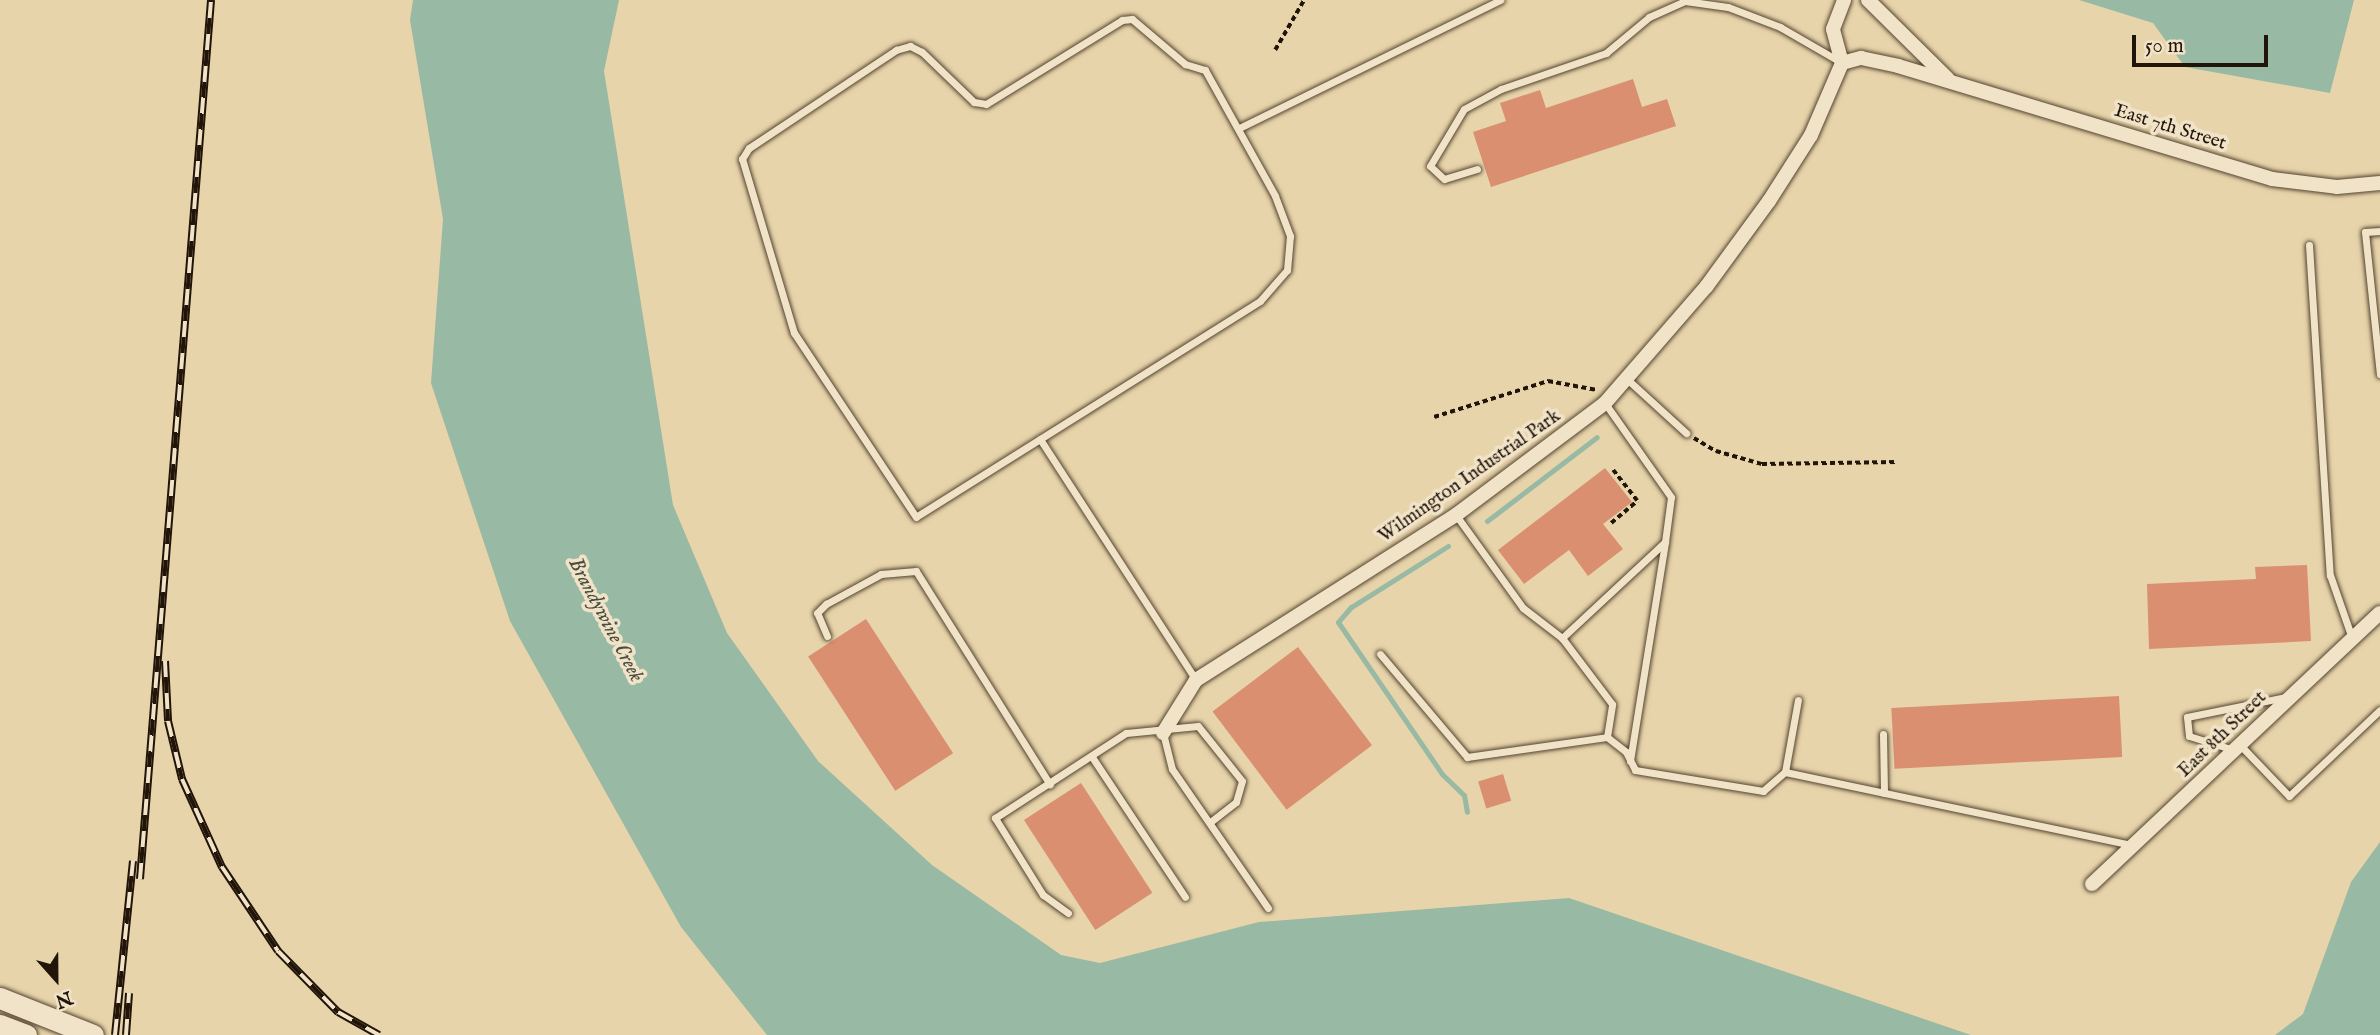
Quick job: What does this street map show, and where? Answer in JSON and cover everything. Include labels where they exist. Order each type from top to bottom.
[{"type":"main road","points":[[0,998],[93,1035]]},
{"type":"main road","points":[[0,1025],[26,1035]]},
{"type":"street","points":[[1842,63],[1833,29],[1844,0]]},
{"type":"street","name":"East 7th Street","points":[[1868,0],[1952,83]]},
{"type":"street","name":"East 7th Street","points":[[1842,63],[1861,58],[2272,179],[2337,187],[2380,183]]},
{"type":"street","name":"Wilmington Industrial Park","points":[[1163,733],[1196,680],[1456,515],[1608,399],[1628,380],[1706,287],[1794,165],[1842,63]]},
{"type":"street","name":"East 8th Street","points":[[2092,884],[2240,749],[2289,696],[2380,613]]},
{"type":"lane","points":[[1239,128],[1500,0]]},
{"type":"lane","points":[[1477,169],[1444,179],[1430,166],[1464,109],[1501,89],[1606,53],[1649,18],[1682,1],[1728,7],[1780,27],[1842,63]]},
{"type":"lane","points":[[1132,19],[1185,64],[1205,70],[1239,128],[1290,236],[1291,254],[1279,284],[1260,301],[916,517],[794,333],[741,159],[749,148],[896,50],[910,46],[922,52],[974,102],[986,104],[1132,19]]},
{"type":"lane","points":[[2380,231],[2365,232],[2380,374]]},
{"type":"lane","points":[[2309,245],[2330,575],[2352,639]]},
{"type":"lane","points":[[1628,380],[1686,433]]},
{"type":"lane","points":[[1608,399],[1671,498],[1630,762]]},
{"type":"lane","points":[[1040,439],[1196,680]]},
{"type":"lane","points":[[1456,515],[1523,608],[1562,638],[1612,704],[1607,737]]},
{"type":"lane","points":[[1562,638],[1665,542]]},
{"type":"lane","points":[[828,636],[817,613],[826,604],[881,574],[916,571],[1050,785]]},
{"type":"lane","points":[[1380,654],[1467,757],[1607,737]]},
{"type":"lane","points":[[2289,696],[2187,717],[2189,736],[2240,749],[2289,796],[2380,710]]},
{"type":"lane","points":[[1607,737],[1635,770],[1754,793],[1772,787],[1785,772],[1798,700]]},
{"type":"lane","points":[[1068,913],[1043,895],[995,818],[1050,785],[1126,733],[1163,733],[1198,726],[1242,781],[1236,802],[1210,822]]},
{"type":"lane","points":[[1163,733],[1172,769],[1268,908]]},
{"type":"lane","points":[[1883,734],[1884,793]]},
{"type":"lane","points":[[1092,757],[1185,897]]},
{"type":"lane","points":[[1785,772],[2133,845]]},
{"type":"path","points":[[1275,50],[1304,0]]},
{"type":"path","points":[[1434,417],[1548,381],[1579,383],[1608,399]]},
{"type":"path","points":[[1686,433],[1716,452],[1762,464],[1897,462]]},
{"type":"path","points":[[1611,523],[1637,501],[1613,470]]},
{"type":"water","name":"Brandywine Creek","points":[[413,0],[619,0],[604,71],[673,505],[727,633],[818,761],[932,865],[1061,955],[1100,963],[1259,922],[1569,898],[1971,1035],[767,1035],[681,927],[510,621],[431,383],[443,219],[410,20]]},
{"type":"water","points":[[2079,0],[2354,0],[2330,93],[2185,67],[2153,23]]},
{"type":"water","points":[[2380,842],[2380,1035],[2275,1035],[2303,1014],[2351,882]]},
{"type":"building","points":[[1633,79],[1642,107],[1667,99],[1676,126],[1491,187],[1473,132],[1506,121],[1500,103],[1540,90],[1546,108]]},
{"type":"building","points":[[1605,468],[1632,502],[1603,524],[1623,549],[1588,576],[1569,550],[1524,584],[1498,550]]},
{"type":"building","points":[[2307,565],[2311,641],[2149,649],[2147,584],[2256,579],[2255,567]]},
{"type":"building","points":[[866,619],[953,753],[895,791],[808,657]]},
{"type":"building","points":[[1298,647],[1372,745],[1287,810],[1213,711]]},
{"type":"building","points":[[2119,696],[2122,757],[1895,769],[1891,708]]},
{"type":"building","points":[[1503,774],[1511,801],[1486,808],[1478,782]]},
{"type":"building","points":[[1081,783],[1152,893],[1095,930],[1024,820]]},
{"type":"waterway","points":[[1487,521],[1597,437]]},
{"type":"waterway","points":[[1448,546],[1351,607],[1338,622],[1442,774],[1464,795],[1467,812]]},
{"type":"railway","points":[[140,879],[211,0]]},
{"type":"railway","points":[[165,661],[168,721],[182,779],[222,867],[278,951],[338,1012],[379,1035]]},
{"type":"railway","points":[[115,1035],[133,861]]},
{"type":"railway","points":[[126,1035],[129,993]]}]
